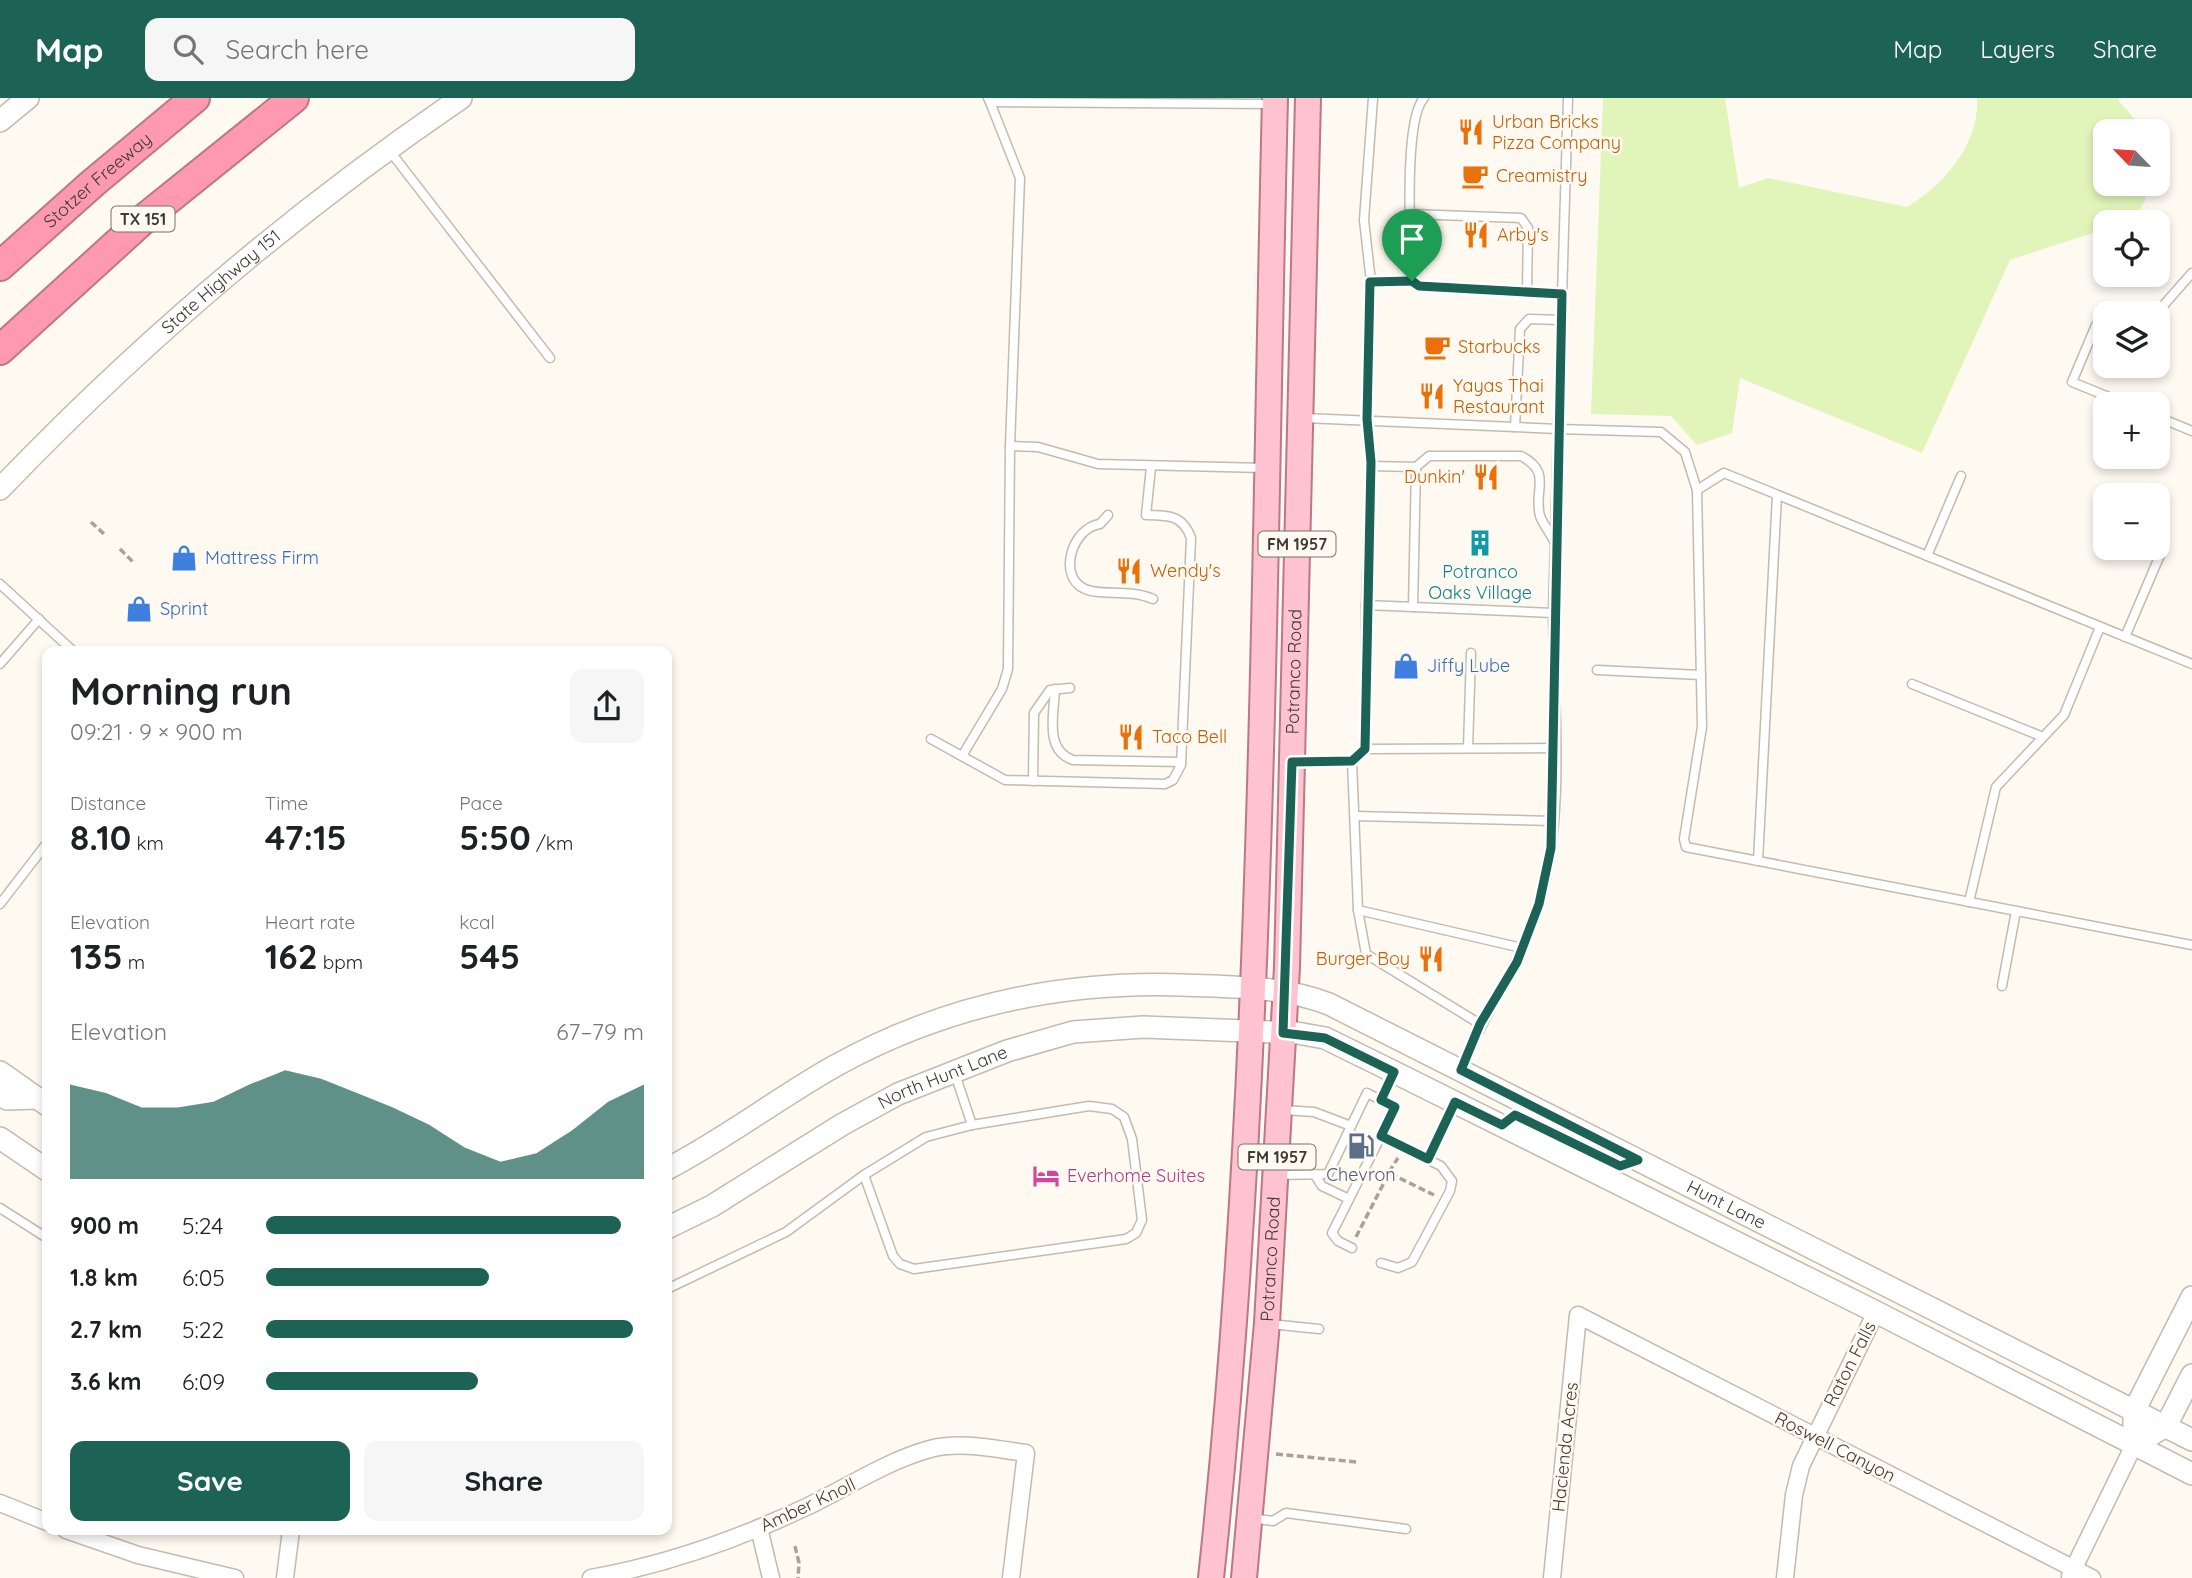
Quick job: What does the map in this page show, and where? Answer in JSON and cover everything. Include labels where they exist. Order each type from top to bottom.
[{"type":"highway","name":"Stotzer Freeway","points":[[0,266],[93,183],[195,98]]},
{"type":"highway","name":"TX 151","points":[[0,350],[154,210],[294,98]]},
{"type":"main road","points":[[0,121],[28,98]]},
{"type":"main road","name":"State Highway 151","points":[[0,489],[176,321],[263,248],[388,150],[461,98]]},
{"type":"main road","name":"Potranco Road","points":[[1244,1578],[1267,1323],[1280,1110],[1292,762],[1308,98]]},
{"type":"main road","name":"Potranco Road","points":[[1211,1578],[1231,1360],[1252,1031],[1274,101]]},
{"type":"main road","points":[[1272,231],[1282,245],[1287,274],[1286,403],[1291,414],[1301,418]]},
{"type":"main road","points":[[1267,468],[1281,475],[1281,626],[1286,648],[1294,661]]},
{"type":"main road","points":[[672,1166],[835,1066],[891,1038],[971,1009],[1026,996],[1090,987],[1155,984],[1253,989]]},
{"type":"main road","name":"Hunt Lane","points":[[1253,989],[1285,991],[1329,1004],[2192,1440]]},
{"type":"main road","name":"North Hunt Lane","points":[[672,1226],[723,1200],[870,1108],[954,1070],[1039,1040],[1082,1031],[1143,1027],[1252,1031]]},
{"type":"main road","name":"Hunt Lane","points":[[1252,1031],[1325,1038],[1875,1312],[2192,1475]]},
{"type":"main road","points":[[0,1072],[42,1101]]},
{"type":"main road","points":[[0,1094],[7,1098],[42,1101]]},
{"type":"main road","points":[[1502,1125],[1515,1115],[1620,1166],[1638,1160]]},
{"type":"main road","points":[[0,1138],[42,1167]]},
{"type":"main road","points":[[2134,1445],[2134,1410],[2183,1338],[2192,1297]]},
{"type":"main road","points":[[1233,1320],[1267,1323]]},
{"type":"main road","points":[[1231,1360],[1240,1413],[1234,1508],[1250,1518]]},
{"type":"main road","points":[[2134,1445],[2166,1426],[2192,1375]]},
{"type":"main road","points":[[1215,1546],[1219,1578]]},
{"type":"street","name":"Raton Falls","points":[[1785,1578],[1794,1495],[1801,1466],[1875,1312]]},
{"type":"street","name":"Roswell Canyon","points":[[1578,1315],[2072,1573],[2092,1578]]},
{"type":"street","name":"Hacienda Acres","points":[[1552,1578],[1578,1315]]},
{"type":"street","points":[[2072,1573],[2134,1445]]},
{"type":"street","name":"Amber Knoll","points":[[591,1578],[681,1556],[759,1528],[930,1449],[972,1447],[1026,1453],[1011,1578]]},
{"type":"street","points":[[0,1503],[42,1520]]},
{"type":"street","points":[[759,1528],[771,1578]]},
{"type":"street","points":[[80,1535],[138,1555],[235,1578]]},
{"type":"street","points":[[285,1578],[290,1535]]},
{"type":"lane","points":[[1365,749],[1371,466],[1367,419],[1370,282],[1364,220],[1373,98]]},
{"type":"lane","points":[[1412,281],[1411,214],[1416,110],[1424,98]]},
{"type":"lane","points":[[1461,1070],[1480,1024],[1522,948],[1539,904],[1551,848],[1555,748],[1553,613],[1568,98]]},
{"type":"lane","points":[[962,756],[1002,689],[1008,668],[1010,446],[1020,178],[989,100],[1274,101]]},
{"type":"lane","points":[[388,150],[550,358]]},
{"type":"lane","points":[[1411,214],[1521,218],[1528,228],[1527,292]]},
{"type":"lane","points":[[2167,301],[2192,273]]},
{"type":"lane","points":[[1370,282],[1412,281],[1419,286],[1562,294]]},
{"type":"lane","points":[[1515,426],[1520,328],[1529,319],[1561,320]]},
{"type":"lane","points":[[2093,332],[2072,382],[2097,392]]},
{"type":"lane","points":[[1301,418],[1661,432],[1685,452],[1697,490],[1702,727],[1684,839],[1686,847],[1695,851],[2192,945]]},
{"type":"lane","points":[[2170,422],[2192,431]]},
{"type":"lane","points":[[1010,446],[1038,447],[1098,464],[1267,468]]},
{"type":"lane","points":[[1371,466],[1416,467],[1429,456],[1521,456],[1534,463],[1541,477],[1540,515],[1555,544]]},
{"type":"lane","points":[[931,739],[1005,780],[1166,784],[1179,772],[1191,538],[1188,529],[1177,518],[1146,515],[1151,467]]},
{"type":"lane","points":[[1413,607],[1416,467]]},
{"type":"lane","points":[[1697,490],[1724,473],[2192,664]]},
{"type":"lane","points":[[1927,556],[1961,476]]},
{"type":"lane","points":[[1758,861],[1777,495]]},
{"type":"lane","points":[[1108,515],[1100,524],[1089,526],[1077,535],[1073,548],[1074,578],[1077,584],[1091,591],[1137,592],[1153,599]]},
{"type":"lane","points":[[2125,637],[2158,560]]},
{"type":"lane","points":[[0,584],[67,646]]},
{"type":"lane","points":[[1366,605],[1553,613]]},
{"type":"lane","points":[[0,664],[38,620]]},
{"type":"lane","points":[[1969,902],[1996,787],[2064,715],[2100,626]]},
{"type":"lane","points":[[1468,748],[1471,653]]},
{"type":"lane","points":[[1597,670],[1701,675]]},
{"type":"lane","points":[[1912,684],[2043,737]]},
{"type":"lane","points":[[1033,781],[1034,713],[1042,697],[1055,689],[1070,688]]},
{"type":"lane","points":[[1055,689],[1054,744],[1063,757],[1073,760],[1181,762]]},
{"type":"lane","points":[[1292,762],[1352,761],[1365,749],[1555,748]]},
{"type":"lane","points":[[1352,761],[1358,910],[1366,954],[1480,1024]]},
{"type":"lane","points":[[1354,816],[1552,821]]},
{"type":"lane","points":[[0,904],[42,849]]},
{"type":"lane","points":[[1358,910],[1522,948]]},
{"type":"lane","points":[[2002,986],[2016,911]]},
{"type":"lane","points":[[954,1070],[972,1125]]},
{"type":"lane","points":[[1381,1100],[1394,1072]]},
{"type":"lane","points":[[1276,1175],[1328,1174],[1367,1093],[1395,1107],[1332,1233],[1335,1239],[1351,1248]]},
{"type":"lane","points":[[1428,1159],[1455,1102]]},
{"type":"lane","points":[[672,1287],[786,1232],[864,1175],[926,1137],[972,1125],[1089,1107],[1112,1109],[1124,1117],[1132,1139],[1142,1220],[1136,1233],[1126,1240],[914,1269],[900,1265],[893,1256],[864,1175]]},
{"type":"lane","points":[[1280,1110],[1314,1112],[1351,1126]]},
{"type":"lane","points":[[1381,1136],[1428,1159],[1450,1175],[1450,1192],[1412,1262],[1398,1268],[1381,1263]]},
{"type":"lane","points":[[1315,1175],[1322,1186],[1349,1199]]},
{"type":"lane","points":[[0,1208],[42,1235]]},
{"type":"lane","points":[[1267,1323],[1320,1329]]},
{"type":"lane","points":[[1250,1518],[1273,1521],[1286,1513],[1406,1529]]},
{"type":"path","points":[[91,522],[104,534]]},
{"type":"path","points":[[120,549],[133,562]]},
{"type":"path","points":[[1351,1248],[1388,1173],[1435,1195],[1429,1207]]},
{"type":"path","points":[[1270,1454],[1357,1462]]},
{"type":"path","points":[[795,1546],[798,1578]]},
{"type":"green space","points":[[1603,98],[1725,98],[1739,188],[1768,178],[1907,207],[1934,187],[1957,161],[1973,131],[1977,98],[2120,98],[2118,100],[2135,119],[2093,119],[2093,196],[2145,196],[2145,201],[2139,210],[2093,210],[2093,233],[2010,260],[1922,453],[1740,378],[1732,433],[1697,445],[1671,416],[1591,414]]},
{"type":"place","name":"Urban Bricks Pizza Company","points":[[1471,132]]},
{"type":"place","name":"Creamistry","points":[[1475,176]]},
{"type":"place","name":"Arby's","points":[[1476,235]]},
{"type":"place","name":"Starbucks","points":[[1437,347]]},
{"type":"place","name":"Yayas Thai Restaurant","points":[[1432,396]]},
{"type":"place","name":"Dunkin'","points":[[1486,477]]},
{"type":"place","name":"Potranco Oaks Village","points":[[1480,543]]},
{"type":"place","name":"Mattress Firm","points":[[184,558]]},
{"type":"place","name":"Wendy's","points":[[1129,571]]},
{"type":"place","name":"Sprint","points":[[139,609]]},
{"type":"place","name":"Jiffy Lube","points":[[1406,666]]},
{"type":"place","name":"Taco Bell","points":[[1131,737]]},
{"type":"place","name":"Burger Boy","points":[[1431,959]]},
{"type":"place","name":"Chevron","points":[[1361,1146]]},
{"type":"place","name":"Everhome Suites","points":[[1046,1176]]},
{"type":"route","points":[[1412,281],[1419,286],[1562,294],[1553,613],[1555,766],[1551,848],[1539,904],[1517,962],[1480,1024],[1461,1070],[1638,1160],[1620,1166],[1515,1115],[1502,1125],[1455,1102],[1428,1159],[1381,1136],[1395,1107],[1381,1100],[1394,1072],[1325,1038],[1283,1033],[1292,762],[1352,761],[1365,749],[1371,462],[1367,419],[1370,282],[1412,281]]}]
